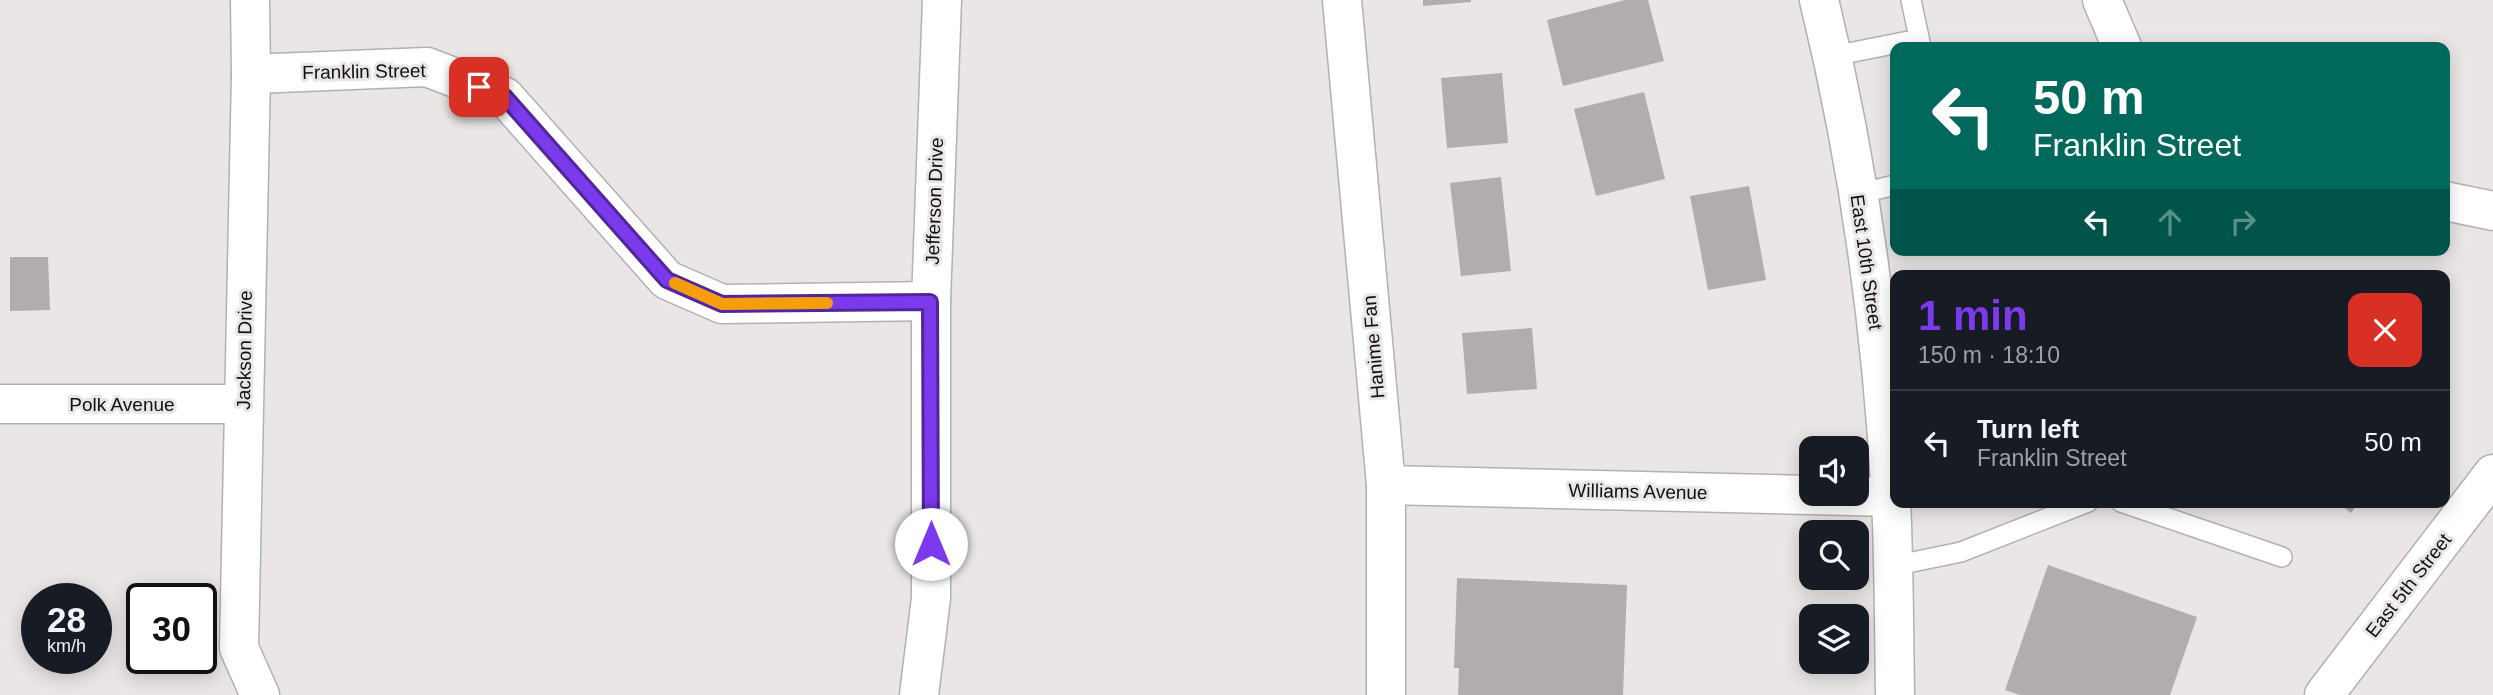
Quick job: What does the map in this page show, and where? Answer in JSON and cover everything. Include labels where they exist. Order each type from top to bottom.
[{"type":"street","name":"Jackson Drive","points":[[250,0],[251,74],[239,648],[260,695]]},
{"type":"street","name":"Jefferson Drive","points":[[919,695],[931,598],[930,302],[942,0]]},
{"type":"street","name":"Hanime Fan","points":[[1342,0],[1386,485],[1386,695]]},
{"type":"street","name":"East 10th Street","points":[[1819,0],[1833,56],[1858,194],[1885,299],[1890,416]]},
{"type":"street","points":[[2102,0],[2120,42]]},
{"type":"street","name":"Franklin Street","points":[[251,74],[427,67],[505,97],[667,280],[722,304],[930,302]]},
{"type":"street","points":[[2450,202],[2493,211]]},
{"type":"street","name":"Polk Avenue","points":[[0,404],[243,404]]},
{"type":"street","name":"East 5th Street","points":[[2324,695],[2493,474]]},
{"type":"street","name":"Williams Avenue","points":[[1386,485],[1890,497]]},
{"type":"street","name":"East 10th Street","points":[[1891,508],[1895,695]]},
{"type":"lane","points":[[1911,0],[1920,42]]},
{"type":"lane","points":[[1833,56],[1890,47]]},
{"type":"lane","points":[[1858,194],[1890,186]]},
{"type":"lane","points":[[1893,566],[1961,552],[2073,508]]},
{"type":"lane","points":[[2139,508],[2282,557]]},
{"type":"building","points":[[1423,0],[1471,0],[1471,2],[1423,6]]},
{"type":"building","points":[[1625,0],[1648,0],[1664,61],[1563,86],[1547,20]]},
{"type":"building","points":[[1502,73],[1508,143],[1447,148],[1441,78]]},
{"type":"building","points":[[1644,92],[1665,179],[1596,196],[1574,109]]},
{"type":"building","points":[[1501,177],[1511,271],[1461,276],[1450,183]]},
{"type":"building","points":[[1749,186],[1766,280],[1708,290],[1690,196]]},
{"type":"building","points":[[10,257],[48,257],[50,310],[10,311]]},
{"type":"building","points":[[1532,328],[1537,389],[1467,394],[1462,333]]},
{"type":"building","points":[[2048,565],[2197,617],[2170,695],[2020,695],[2005,690]]},
{"type":"building","points":[[1457,578],[1627,585],[1623,695],[1458,695],[1459,668],[1454,668]]},
{"type":"slow traffic","points":[[675,283],[722,304],[827,303]]},
{"type":"route","points":[[479,87],[505,97],[667,280],[722,304],[930,302],[931,544]]}]
